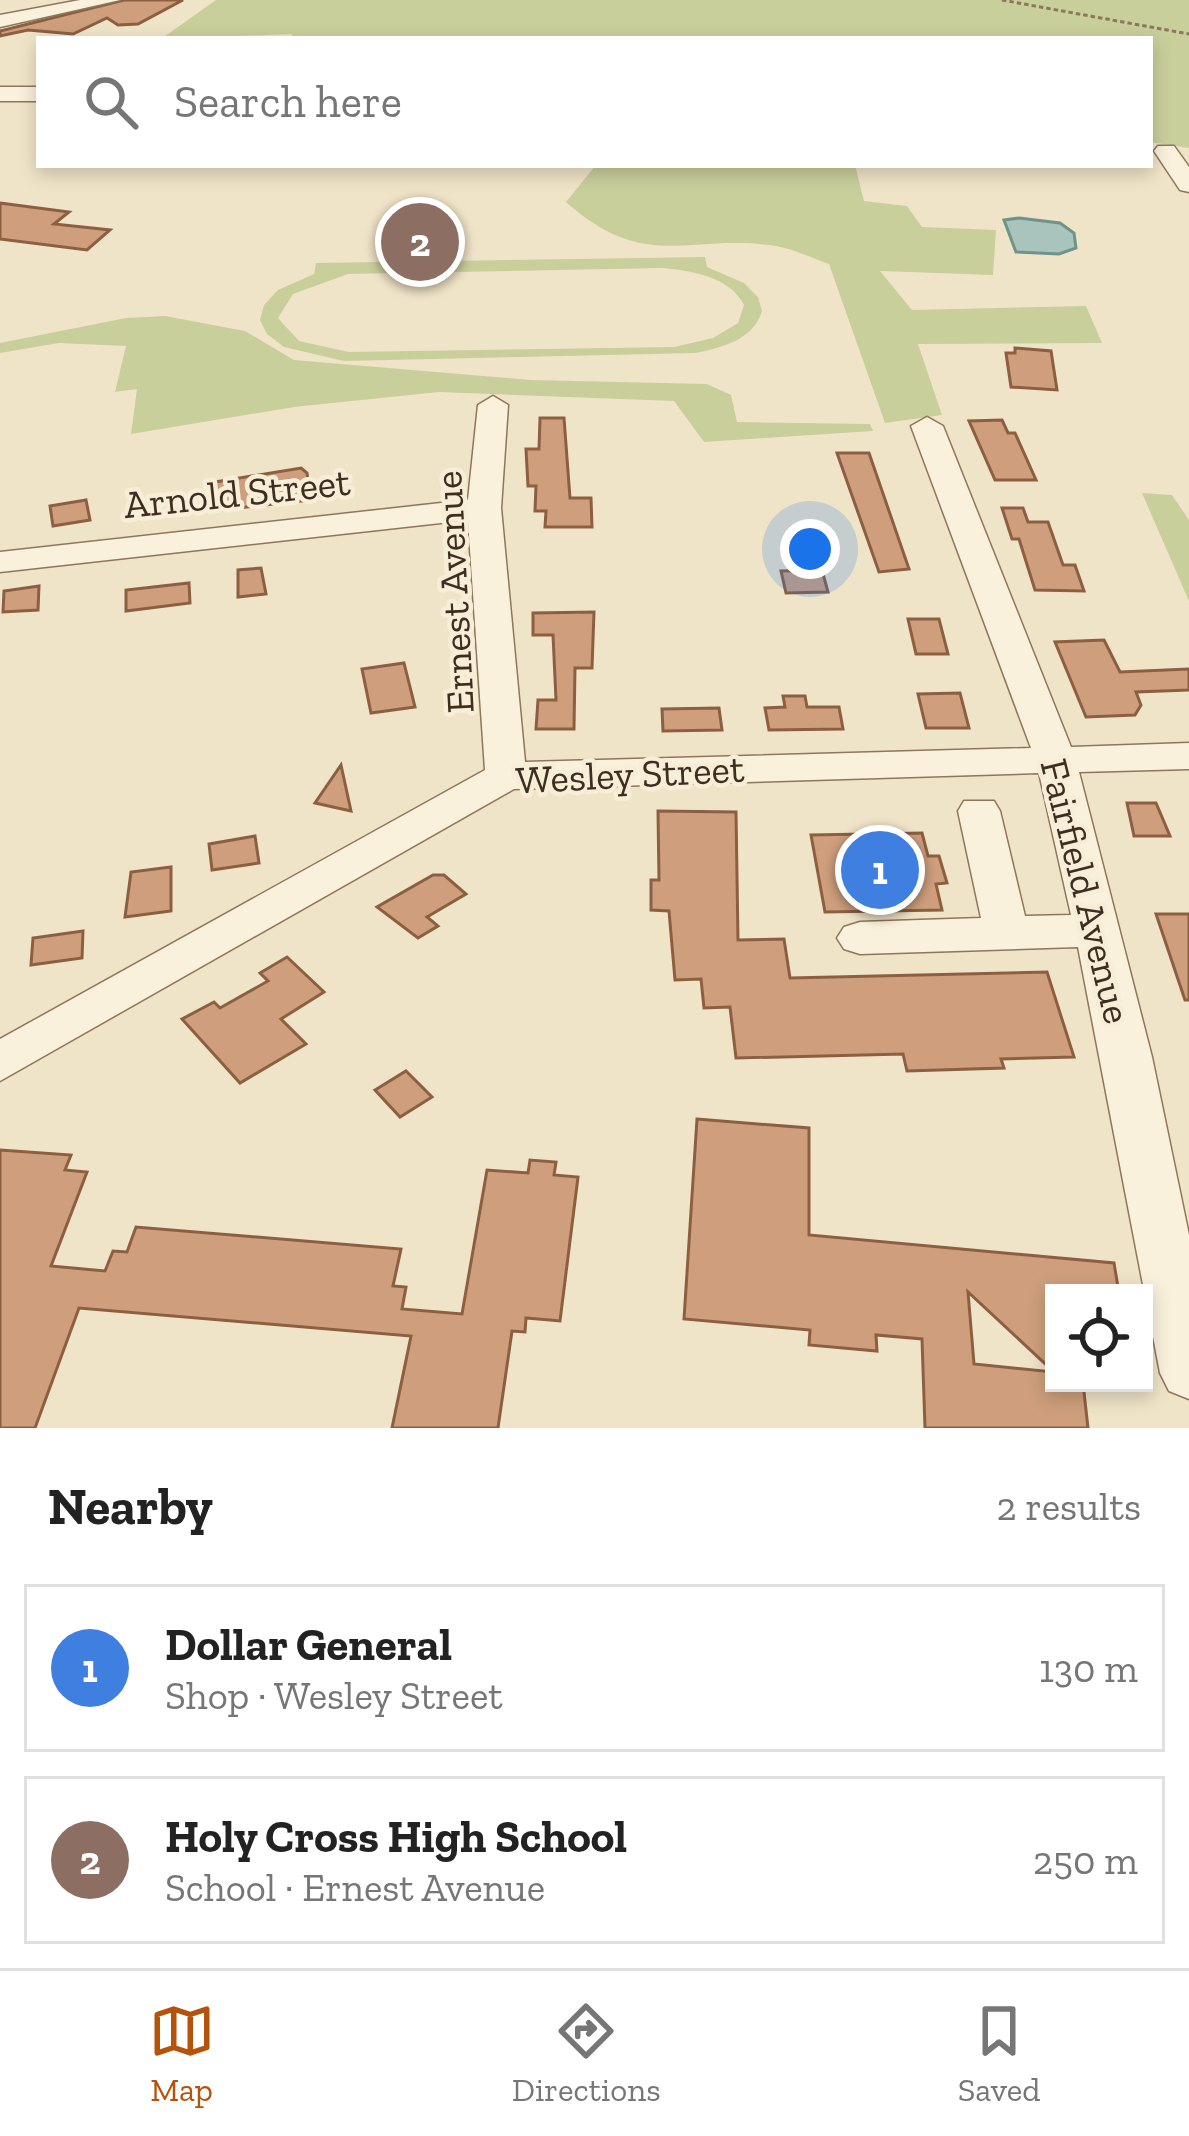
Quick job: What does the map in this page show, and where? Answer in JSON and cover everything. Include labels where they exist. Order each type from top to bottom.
[{"type":"street","points":[[0,21],[110,0]]},
{"type":"street","points":[[0,94],[36,94]]},
{"type":"street","points":[[1168,152],[1189,185]]},
{"type":"street","name":"Ernest Avenue","points":[[493,405],[484,508],[506,776]]},
{"type":"street","name":"Fairfield Avenue","points":[[927,426],[1055,758],[1128,1057],[1189,1373]]},
{"type":"street","name":"Arnold Street","points":[[0,562],[484,508]]},
{"type":"street","name":"Wesley Street","points":[[0,1062],[506,776],[1189,756]]},
{"type":"street","points":[[980,811],[1007,933]]},
{"type":"street","points":[[860,938],[1097,930]]},
{"type":"path","points":[[1002,0],[1189,34]]},
{"type":"green space","points":[[216,0],[1189,0],[1189,148],[1153,142],[1153,36],[165,36]]},
{"type":"green space","points":[[594,168],[856,168],[864,201],[907,206],[922,227],[996,230],[993,275],[880,271],[912,310],[1086,306],[1102,343],[918,344],[942,415],[885,423],[829,264],[776,246],[645,244],[595,224],[566,202]]},
{"type":"green space","points":[[705,257],[707,267],[744,283],[758,297],[762,311],[744,335],[696,353],[344,361],[284,347],[267,334],[260,320],[264,305],[278,290],[314,274],[316,263]],"holes":[[[662,268],[697,273],[729,287],[744,305],[738,323],[713,338],[674,347],[349,352],[299,341],[278,318],[293,294],[348,274]]]},
{"type":"green space","points":[[165,316],[245,331],[294,360],[531,380],[707,384],[731,395],[737,422],[870,424],[873,431],[704,442],[674,401],[439,392],[294,407],[131,434],[137,389],[115,392],[126,346],[59,343],[0,353],[0,343],[126,318]]},
{"type":"green space","points":[[1142,493],[1172,495],[1189,520],[1189,601]]},
{"type":"water","points":[[1004,220],[1060,223],[1074,233],[1076,248],[1059,254],[1016,252]]},
{"type":"building","points":[[124,0],[183,0],[138,24],[118,25],[107,18],[73,34],[28,30],[0,36],[0,31]]},
{"type":"building","points":[[0,203],[69,212],[54,224],[110,230],[87,250],[0,239]]},
{"type":"building","points":[[1015,348],[1051,351],[1057,390],[1011,387],[1006,353],[1015,353]]},
{"type":"building","points":[[540,418],[564,418],[570,498],[591,498],[592,527],[545,527],[546,511],[535,511],[536,486],[528,486],[526,449],[539,449]]},
{"type":"building","points":[[1002,420],[1008,433],[1015,433],[1036,480],[995,480],[969,421]]},
{"type":"building","points":[[837,453],[869,453],[909,569],[879,572]]},
{"type":"building","points":[[301,468],[307,473],[311,500],[219,510],[215,482]]},
{"type":"building","points":[[86,500],[90,520],[53,526],[50,506]]},
{"type":"building","points":[[1002,508],[1023,508],[1028,522],[1048,522],[1063,565],[1075,565],[1084,591],[1035,590],[1019,539],[1012,539]]},
{"type":"building","points":[[261,568],[266,594],[238,597],[238,570]]},
{"type":"building","points":[[822,570],[828,592],[786,593],[781,571]]},
{"type":"building","points":[[189,583],[190,603],[126,611],[126,590]]},
{"type":"building","points":[[39,586],[38,610],[3,612],[4,591]]},
{"type":"building","points":[[594,612],[592,668],[575,668],[574,729],[536,729],[538,700],[556,700],[553,635],[533,635],[533,613]]},
{"type":"building","points":[[908,619],[939,619],[948,654],[916,654]]},
{"type":"building","points":[[1104,640],[1120,672],[1189,669],[1189,690],[1136,692],[1141,705],[1135,715],[1086,717],[1055,642]]},
{"type":"building","points":[[404,663],[415,707],[371,713],[362,669]]},
{"type":"building","points":[[960,693],[969,728],[926,728],[918,694]]},
{"type":"building","points":[[783,696],[805,696],[807,707],[839,707],[843,729],[769,730],[765,708],[785,707]]},
{"type":"building","points":[[719,708],[722,730],[663,731],[662,709]]},
{"type":"building","points":[[341,765],[351,811],[315,803]]},
{"type":"building","points":[[1127,803],[1156,803],[1170,836],[1134,836]]},
{"type":"building","points":[[658,811],[736,812],[738,940],[784,939],[790,978],[1047,972],[1074,1057],[1001,1059],[1004,1068],[907,1071],[903,1054],[736,1058],[730,1007],[704,1008],[701,979],[675,980],[669,911],[651,910],[651,880],[659,880]]},
{"type":"building","points":[[922,833],[928,856],[939,856],[947,883],[936,884],[942,910],[825,912],[811,835]]},
{"type":"building","points":[[255,836],[259,863],[212,870],[209,844]]},
{"type":"building","points":[[171,867],[171,911],[125,917],[131,872]]},
{"type":"building","points":[[433,875],[444,875],[466,894],[427,917],[438,926],[418,938],[377,907]]},
{"type":"building","points":[[1156,914],[1189,914],[1189,1000],[1185,1000]]},
{"type":"building","points":[[83,931],[82,958],[31,965],[33,938]]},
{"type":"building","points":[[287,957],[324,992],[281,1019],[306,1044],[240,1083],[182,1019],[214,1002],[220,1008],[268,981],[260,973]]},
{"type":"building","points":[[406,1071],[432,1097],[400,1117],[375,1090]]},
{"type":"building","points":[[697,1119],[809,1128],[809,1235],[1114,1263],[1118,1284],[1045,1284],[1045,1364],[968,1292],[974,1364],[1045,1371],[1045,1392],[1084,1392],[1088,1428],[925,1428],[922,1339],[876,1335],[877,1351],[809,1345],[810,1330],[684,1319]]},
{"type":"building","points":[[0,1150],[71,1155],[65,1170],[87,1172],[51,1266],[105,1271],[113,1251],[127,1252],[136,1227],[401,1249],[393,1286],[406,1287],[402,1309],[462,1314],[487,1170],[528,1173],[530,1160],[556,1162],[554,1175],[578,1177],[560,1321],[526,1318],[525,1332],[512,1331],[498,1428],[392,1428],[411,1336],[79,1308],[35,1428],[0,1428]]},
{"type":"place","name":"Holy Cross High School","points":[[420,242]]},
{"type":"place","name":"Dollar General","points":[[880,870]]}]
